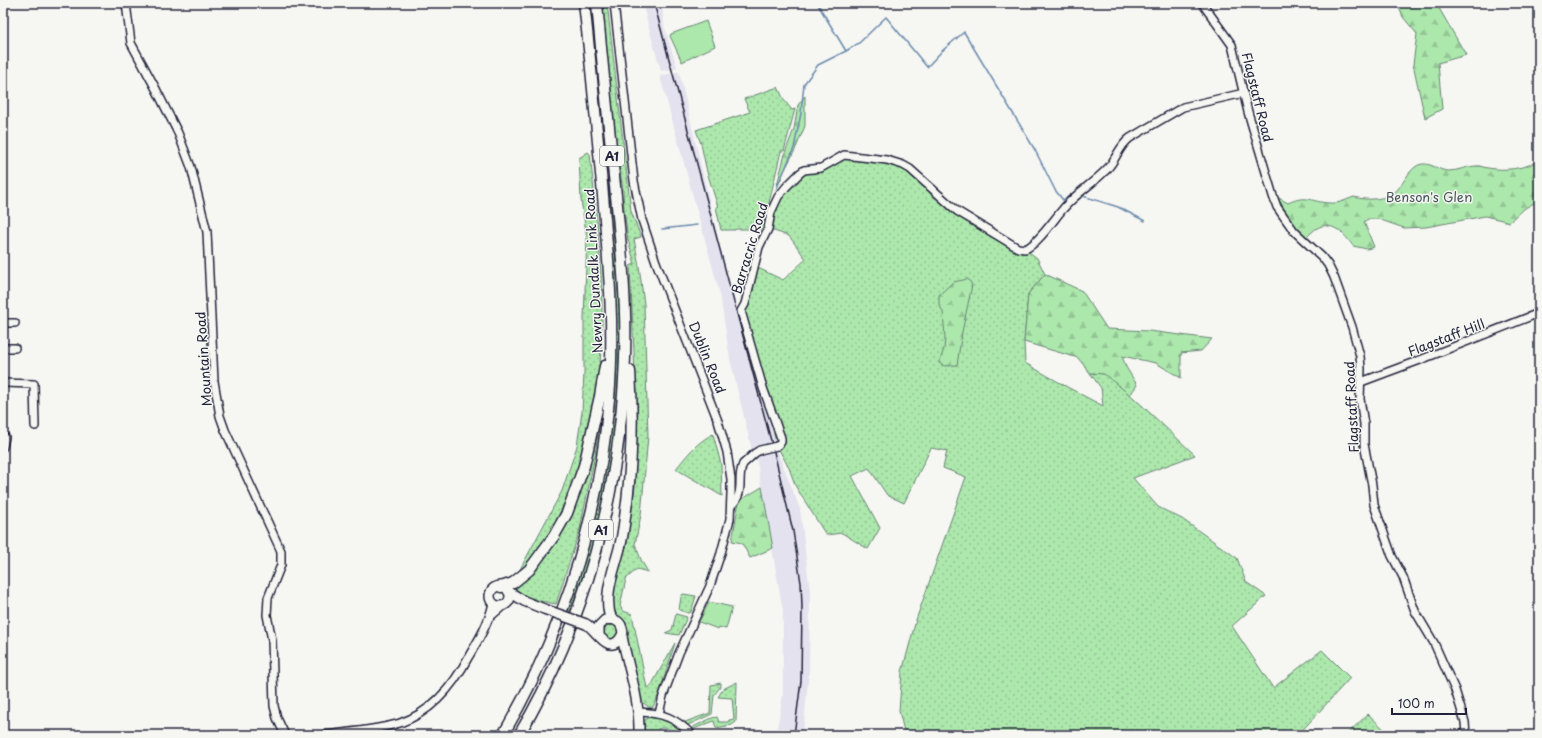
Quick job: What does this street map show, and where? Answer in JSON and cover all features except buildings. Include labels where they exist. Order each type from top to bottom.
[{"type":"highway","name":"Newry Dundalk Link Road","points":[[503,735],[520,707],[540,665],[559,622],[576,572],[587,531],[598,479],[609,399],[611,317],[606,228],[584,3]]},
{"type":"highway","name":"Newry Dundalk Link Road","points":[[519,735],[562,650],[580,601],[599,538],[614,466],[620,425],[625,356],[625,310],[621,245],[597,3]]},
{"type":"highway","points":[[607,620],[608,597],[621,540],[630,475],[632,436],[631,395],[625,310]]},
{"type":"highway","points":[[504,589],[529,570],[554,536],[567,513],[582,472],[594,426],[603,378],[611,317]]},
{"type":"main road","points":[[524,601],[498,606],[493,603],[490,598],[492,592],[496,588],[504,589],[524,601],[588,625],[606,643],[614,643],[622,637]]},
{"type":"main road","points":[[504,589],[510,598],[506,604]]},
{"type":"main road","points":[[588,625],[607,620],[616,620],[622,626],[624,654],[633,679],[639,712],[639,735]]},
{"type":"main road","points":[[599,636],[598,629],[607,620]]},
{"type":"main road","points":[[614,643],[624,654]]},
{"type":"street","name":"Mountain Road","points":[[126,3],[131,43],[178,133],[191,167],[207,232],[214,381],[220,416],[225,430],[281,551],[281,564],[268,598],[267,615],[272,640],[274,706],[277,718],[285,735]]},
{"type":"street","name":"Dublin Road","points":[[614,3],[634,180],[642,220],[656,262],[718,421],[730,466],[731,506],[726,538],[716,570],[698,614],[677,658],[663,696],[659,714]]},
{"type":"street","name":"Flagstaff Road","points":[[1202,3],[1232,45],[1248,112],[1272,196],[1277,207],[1294,231],[1322,257],[1334,277],[1357,344],[1361,369],[1360,399],[1364,424],[1364,444],[1374,505],[1392,556],[1403,576],[1415,612],[1434,643],[1452,685],[1465,722],[1466,735]]},
{"type":"street","name":"Barracric Road","points":[[731,506],[738,498],[740,491],[743,464],[760,450],[777,446],[782,442],[763,388],[741,310],[745,304],[759,247],[768,229],[774,204],[786,187],[800,173],[804,170],[821,168],[844,155],[896,162],[910,169],[957,211],[1018,248],[1026,250],[1033,245],[1063,208],[1078,193],[1108,168],[1124,143],[1130,138],[1183,107],[1244,93]]},
{"type":"street","name":"Flagstaff Hill","points":[[1361,382],[1539,313]]},
{"type":"street","points":[[3,322],[15,323]]},
{"type":"street","points":[[3,348],[15,348]]},
{"type":"street","points":[[3,383],[34,384],[35,426]]},
{"type":"street","points":[[3,437],[5,437],[3,447]]},
{"type":"street","points":[[324,735],[399,723],[426,709],[452,684],[464,666],[490,617],[493,603]]},
{"type":"street","points":[[490,617],[506,604]]},
{"type":"street","points":[[639,712],[659,714],[673,719],[692,735]]},
{"type":"shaded area","points":[[642,3],[662,3],[664,26],[677,67],[674,69],[661,71]]},
{"type":"shaded area","points":[[679,72],[720,246],[735,302],[767,409],[778,440],[775,443],[752,450],[730,359],[720,294],[660,76]]},
{"type":"shaded area","points":[[777,450],[800,509],[810,592],[809,670],[804,724],[801,735],[776,735],[783,695],[783,611],[756,457],[761,454]]},
{"type":"green space","points":[[589,3],[592,3],[603,115],[601,115]]},
{"type":"green space","points":[[602,3],[607,3],[631,211],[641,237],[634,239],[644,304],[648,436],[641,515],[635,544],[642,562],[648,572],[637,569],[626,579],[620,606],[623,611],[632,614],[647,688],[651,686],[675,643],[659,694],[653,707],[650,708],[642,702],[626,643],[626,628],[623,619],[612,610],[613,585],[627,544],[635,487],[637,439],[630,266],[635,264],[628,240],[624,210]]},
{"type":"green space","points":[[1397,3],[1436,3],[1466,55],[1438,63],[1442,109],[1425,118],[1413,64],[1417,34],[1403,17]]},
{"type":"green space","points":[[706,21],[715,46],[682,62],[670,36],[671,34]]},
{"type":"green space","points":[[778,87],[784,100],[792,110],[795,109],[784,151],[781,151],[763,229],[721,230],[716,207],[718,207],[696,130],[750,112],[744,99]]},
{"type":"green space","points":[[805,96],[805,126],[795,150],[777,185],[786,150],[794,129],[798,105]]},
{"type":"green space","points":[[588,152],[590,154],[600,252],[602,302],[601,351],[597,385],[581,455],[568,495],[550,532],[517,575],[562,491],[577,446],[582,412],[584,373],[584,318],[587,238],[581,200],[579,158]]},
{"type":"green space","points":[[844,155],[896,162],[957,211],[1025,249],[1037,258],[1045,274],[1028,294],[1024,342],[1025,363],[1103,406],[1101,388],[1090,373],[1104,373],[1134,398],[1195,455],[1133,478],[1158,507],[1182,519],[1237,558],[1246,582],[1266,596],[1232,626],[1273,688],[1322,650],[1350,678],[1298,735],[905,735],[899,711],[902,672],[916,620],[966,477],[943,468],[947,451],[931,448],[904,503],[887,495],[869,468],[852,476],[880,528],[868,549],[842,533],[826,535],[796,487],[789,468],[777,446],[743,314],[758,268],[783,280],[806,259],[789,236],[768,229],[774,204],[800,173],[826,166]]},
{"type":"green space","name":"Benson's Glen","points":[[1539,157],[1539,201],[1516,215],[1510,222],[1485,216],[1426,227],[1404,228],[1378,219],[1368,219],[1364,222],[1374,247],[1367,249],[1353,246],[1340,232],[1327,226],[1317,228],[1306,238],[1295,227],[1277,197],[1288,203],[1300,199],[1336,203],[1354,197],[1377,199],[1388,196],[1397,190],[1411,171],[1418,165],[1426,164],[1449,171],[1478,166],[1494,169],[1507,169],[1520,168],[1532,164],[1538,161]]},
{"type":"green space","points":[[606,186],[610,186],[620,318],[618,393],[613,447],[600,515],[587,564],[569,613],[566,612],[612,398]]},
{"type":"green space","points":[[1045,274],[1082,291],[1107,329],[1149,331],[1212,339],[1201,351],[1181,353],[1181,378],[1156,363],[1122,356],[1126,367],[1137,385],[1130,395],[1104,374],[1090,373],[1078,358],[1024,342],[1028,294]]},
{"type":"green space","points":[[968,279],[972,285],[957,365],[945,366],[939,363],[944,349],[945,338],[943,312],[939,304],[939,295],[953,282]]},
{"type":"green space","points":[[602,405],[595,455],[580,529],[556,604],[533,599],[513,587],[563,527]]},
{"type":"green space","points":[[713,434],[721,464],[722,496],[676,469],[697,445]]},
{"type":"green space","points":[[762,487],[773,548],[750,558],[742,543],[732,541],[739,501]]},
{"type":"green space","points":[[683,594],[696,596],[691,612],[688,613],[679,610],[681,597]]},
{"type":"green space","points":[[709,602],[732,607],[726,629],[719,627],[718,629],[699,622]]},
{"type":"green space","points":[[676,614],[687,617],[679,635],[665,633],[672,630]]},
{"type":"green space","points":[[610,623],[616,625],[618,631],[616,637],[610,639],[604,637],[602,631],[604,625]]},
{"type":"green space","points":[[737,682],[736,722],[732,725],[716,728],[714,721],[694,729],[693,727],[712,718],[717,717],[719,722],[728,722],[729,720],[734,719],[732,698],[718,697],[723,689]]},
{"type":"green space","points":[[721,683],[721,686],[714,695],[712,714],[688,725],[685,722],[710,713],[711,685]]},
{"type":"green space","points":[[1368,714],[1390,735],[1346,735]]},
{"type":"green space","points":[[649,717],[659,718],[683,729],[679,735],[672,730],[663,728],[658,729],[655,735],[642,735],[645,720]]},
{"type":"waterway","points":[[817,3],[846,51],[859,43],[886,17],[927,67],[942,51],[964,32],[1035,150],[1055,190],[1063,200],[1074,193]]},
{"type":"waterway","points":[[776,190],[794,148],[801,113],[804,84],[818,65],[846,51]]},
{"type":"waterway","points":[[1080,195],[1118,207],[1145,221]]},
{"type":"waterway","points":[[662,229],[697,225]]},
{"type":"railway","points":[[654,3],[774,452],[793,531],[801,583],[802,606],[801,681],[794,735]]}]
